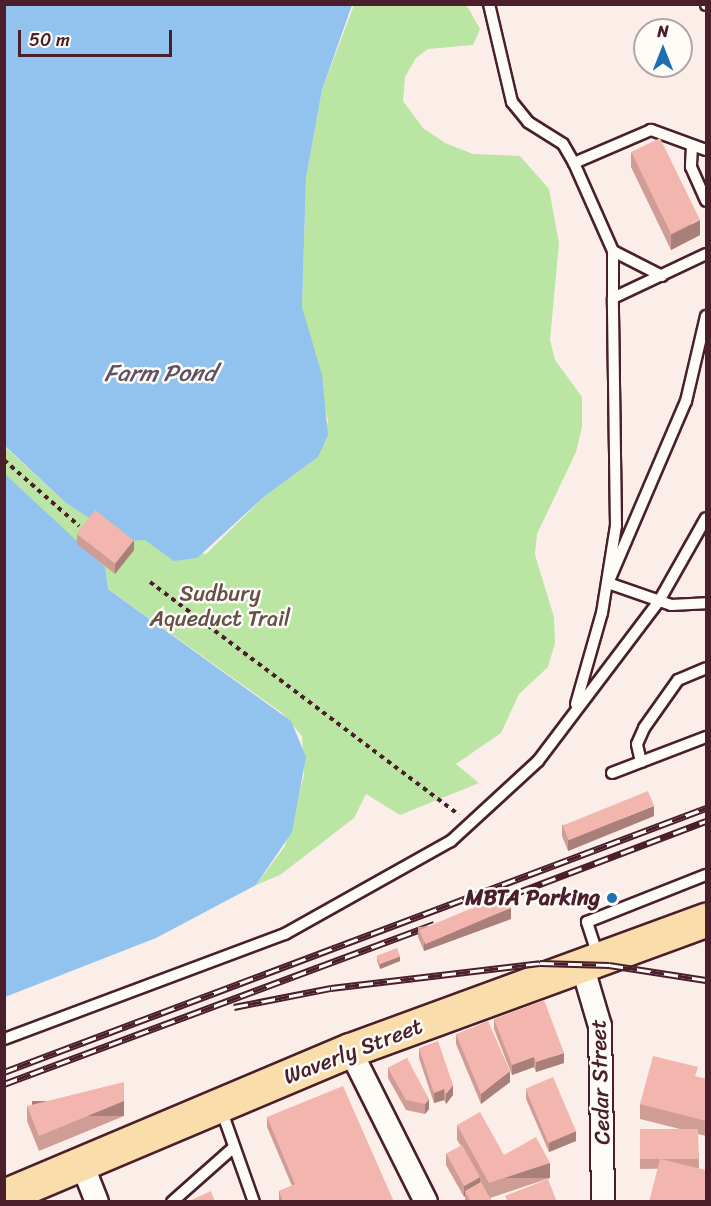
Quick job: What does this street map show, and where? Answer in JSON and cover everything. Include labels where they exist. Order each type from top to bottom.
[{"type":"main road","name":"Waverly Street","points":[[4,1196],[350,1050],[706,920]]},
{"type":"street","name":"Cedar Street","points":[[590,962],[600,1026],[603,1202]]},
{"type":"street","points":[[350,1050],[426,1202]]},
{"type":"street","points":[[82,1164],[97,1202]]},
{"type":"lane","points":[[489,4],[512,102],[528,122],[563,144],[613,251],[618,477],[608,583]]},
{"type":"lane","points":[[574,164],[645,131],[663,132],[706,150]]},
{"type":"lane","points":[[692,146],[691,167],[706,201]]},
{"type":"lane","points":[[613,251],[662,276]]},
{"type":"lane","points":[[613,298],[706,254]]},
{"type":"lane","points":[[570,718],[608,583],[686,401],[706,316]]},
{"type":"lane","points":[[4,1039],[285,934],[422,861],[471,825],[522,779],[570,718],[659,601],[706,518]]},
{"type":"lane","points":[[608,583],[680,607],[706,603]]},
{"type":"lane","points":[[641,762],[637,744],[644,728],[678,680],[706,668]]},
{"type":"lane","points":[[612,773],[706,737]]},
{"type":"lane","points":[[590,962],[586,922],[706,875]]},
{"type":"lane","points":[[219,1104],[254,1202]]},
{"type":"lane","points":[[172,1202],[234,1147]]},
{"type":"path","points":[[4,460],[79,526]]},
{"type":"path","points":[[150,582],[471,825]]},
{"type":"green space","name":"Sudbury Aqueduct Trail","points":[[354,5],[466,5],[480,29],[473,45],[428,49],[416,58],[405,77],[403,101],[423,128],[445,143],[473,154],[520,156],[549,189],[559,243],[550,340],[555,360],[582,397],[582,427],[576,452],[537,534],[535,555],[554,617],[555,643],[548,667],[519,694],[501,733],[456,764],[479,783],[400,815],[366,794],[354,818],[280,875],[256,885],[285,846],[304,775],[302,736],[282,713],[107,588],[104,567],[5,474],[4,446],[66,503],[124,540],[139,538],[206,554],[265,496],[318,457],[328,421],[302,307],[306,178],[322,90]]},
{"type":"water","name":"Farm Pond","points":[[4,5],[352,5],[322,90],[306,178],[302,307],[322,375],[328,435],[318,457],[265,496],[197,558],[174,561],[145,540],[124,541],[66,503],[5,446]]},
{"type":"water","points":[[5,474],[105,567],[108,589],[291,721],[306,757],[292,832],[256,885],[156,938],[5,997]]},
{"type":"building","points":[[660,138],[700,220],[671,234],[631,152]]},
{"type":"building","points":[[95,510],[134,540],[115,564],[77,534]]},
{"type":"building","points":[[648,791],[654,806],[569,840],[563,825]]},
{"type":"building","points":[[505,894],[511,908],[425,944],[419,930]]},
{"type":"building","points":[[397,948],[400,956],[380,964],[376,956]]},
{"type":"building","points":[[544,1000],[564,1053],[536,1062],[534,1057],[512,1065],[494,1019]]},
{"type":"building","points":[[488,1021],[510,1071],[481,1094],[456,1034]]},
{"type":"building","points":[[438,1041],[453,1085],[446,1094],[444,1089],[434,1093],[419,1048]]},
{"type":"building","points":[[653,1056],[698,1067],[695,1076],[706,1079],[706,1121],[640,1104]]},
{"type":"building","points":[[407,1058],[429,1099],[425,1104],[406,1100],[388,1068]]},
{"type":"building","points":[[553,1077],[576,1131],[548,1143],[525,1089]]},
{"type":"building","points":[[124,1082],[124,1101],[39,1136],[27,1106]]},
{"type":"building","points":[[343,1086],[394,1202],[283,1202],[279,1191],[295,1184],[267,1117]]},
{"type":"building","points":[[480,1112],[504,1155],[536,1137],[550,1163],[489,1183],[457,1125]]},
{"type":"building","points":[[640,1129],[698,1129],[698,1159],[640,1159]]},
{"type":"building","points":[[462,1145],[480,1177],[464,1186],[446,1154]]},
{"type":"building","points":[[660,1159],[706,1170],[706,1202],[649,1202]]},
{"type":"building","points":[[548,1179],[557,1202],[508,1202],[505,1196]]},
{"type":"building","points":[[481,1182],[492,1202],[471,1202],[465,1191]]},
{"type":"building","points":[[211,1191],[215,1202],[187,1202]]},
{"type":"railway","points":[[4,1072],[706,808]]},
{"type":"railway","points":[[490,903],[706,821]]},
{"type":"railway","points":[[4,1084],[434,924]]},
{"type":"railway","points":[[234,1007],[331,988],[540,963],[609,965],[706,980]]},
{"type":"place","name":"MBTA Parking","points":[[612,898]]}]
